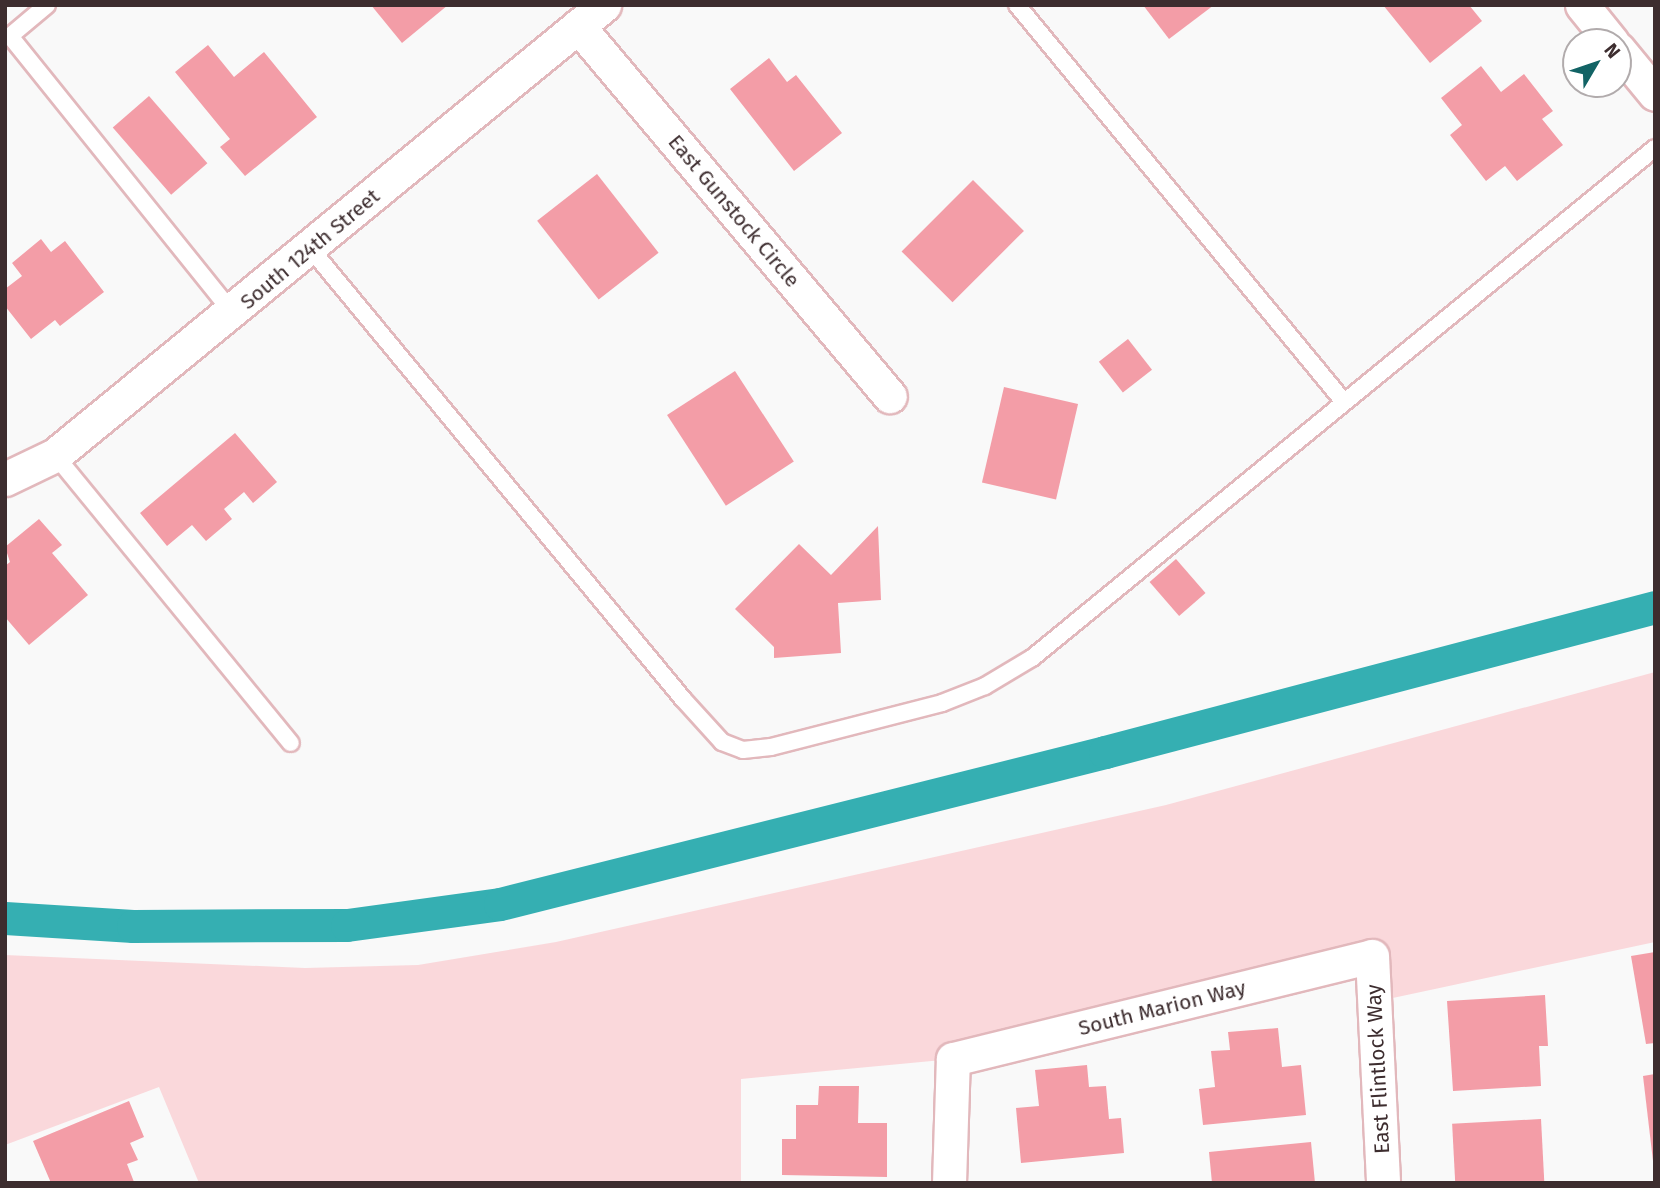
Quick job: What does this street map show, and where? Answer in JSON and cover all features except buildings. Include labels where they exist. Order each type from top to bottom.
[{"type":"street","name":"South 124th Street","points":[[5,479],[55,454],[233,313],[604,5]]},
{"type":"street","points":[[1582,5],[1601,28]]},
{"type":"street","name":"East Gunstock Circle","points":[[578,26],[890,396]]},
{"type":"street","points":[[1632,66],[1655,94]]},
{"type":"street","name":"South Marion Way","points":[[949,1183],[953,1059],[1372,956]]},
{"type":"street","name":"East Flintlock Way","points":[[1372,956],[1383,1183]]},
{"type":"lane","points":[[47,5],[10,36],[233,313]]},
{"type":"lane","points":[[1017,5],[1344,402]]},
{"type":"lane","points":[[310,248],[683,699],[722,742],[743,750],[771,747],[942,703],[985,686],[1077,624],[1655,148]]},
{"type":"lane","points":[[55,454],[291,743]]},
{"type":"shaded area","points":[[1655,672],[1655,942],[1374,1002],[1372,956],[953,1059],[741,1079],[741,1183],[199,1183],[159,1087],[5,1145],[5,955],[305,968],[418,965],[556,942],[1166,805]]},
{"type":"waterway","points":[[5,918],[133,926],[347,925],[500,904],[1105,752],[1655,607]]}]
